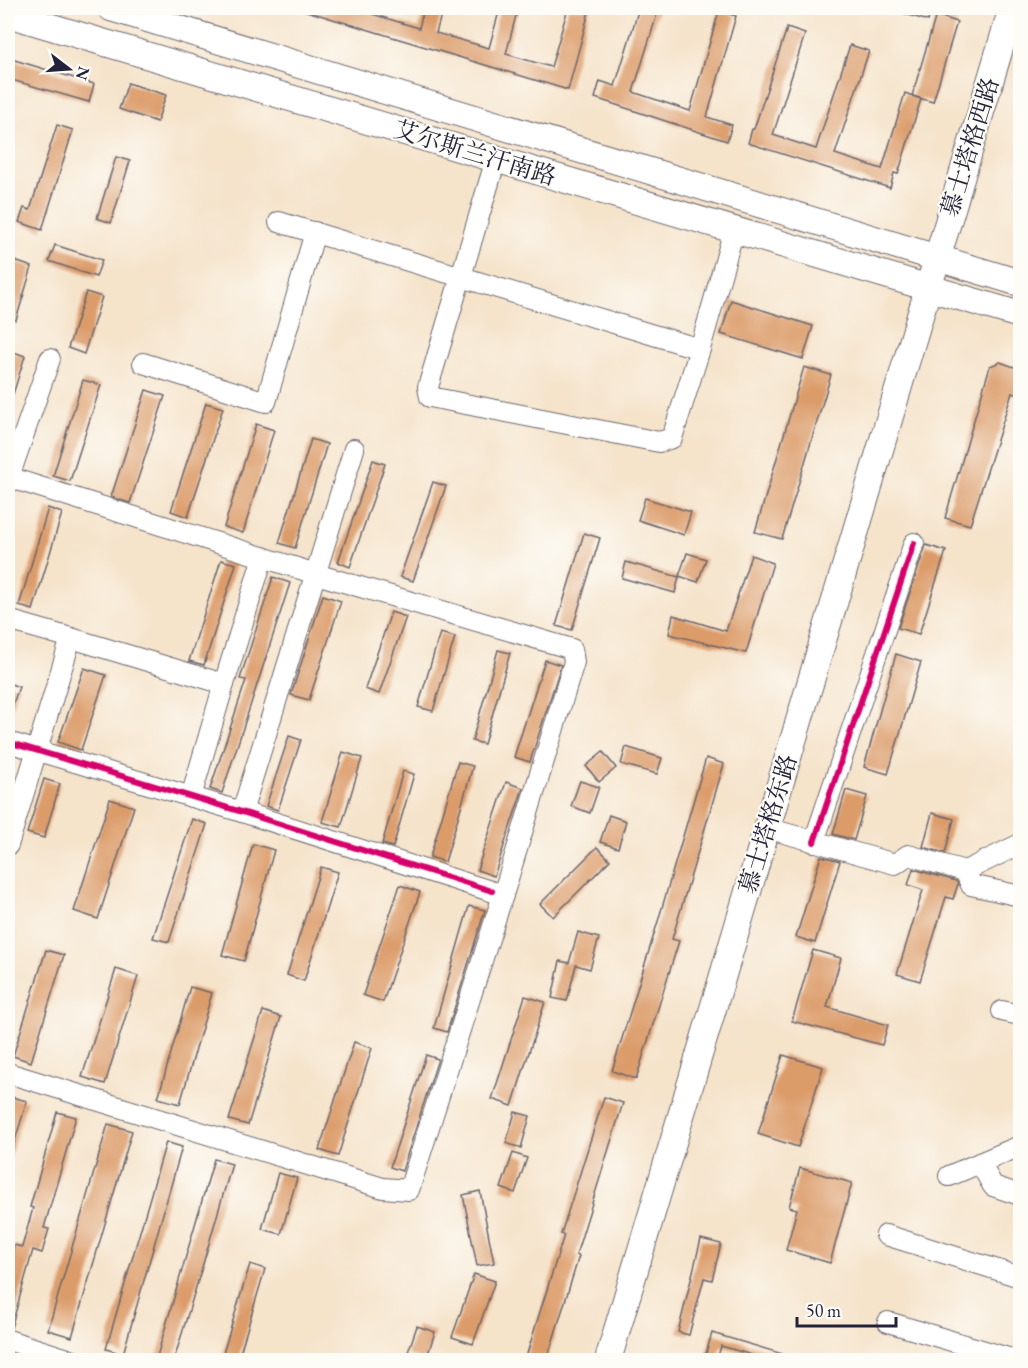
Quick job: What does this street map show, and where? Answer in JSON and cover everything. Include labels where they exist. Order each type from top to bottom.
[{"type":"main road","name":"艾尔斯兰汗南路","points":[[111,8],[1020,284]]},
{"type":"main road","name":"慕士塔格西路","points":[[944,260],[1012,8]]},
{"type":"main road","name":"艾尔斯兰汗南路","points":[[8,14],[1020,315]]},
{"type":"main road","name":"慕士塔格西路","points":[[935,290],[1020,28]]},
{"type":"main road","name":"慕士塔格东路","points":[[623,1360],[781,832],[935,290]]},
{"type":"main road","name":"慕士塔格东路","points":[[608,1360],[935,290]]},
{"type":"street","points":[[496,159],[428,387],[430,398],[659,442],[672,438],[734,230]]},
{"type":"street","points":[[279,222],[700,349]]},
{"type":"street","points":[[143,363],[266,402],[315,232]]},
{"type":"street","points":[[8,1073],[383,1188],[409,1190],[498,893],[574,662],[572,649],[316,574],[8,479],[50,358]]},
{"type":"street","points":[[242,812],[354,449]]},
{"type":"street","points":[[814,842],[914,543]]},
{"type":"street","points":[[191,797],[263,557]]},
{"type":"street","points":[[8,620],[224,684]]},
{"type":"street","points":[[8,844],[71,638]]},
{"type":"street","points":[[8,742],[242,812],[498,893]]},
{"type":"street","points":[[781,832],[896,864],[908,855],[965,871],[1020,844]]},
{"type":"street","points":[[965,871],[971,885],[1020,896]]},
{"type":"street","points":[[949,1176],[1020,1146]]},
{"type":"street","points":[[980,1163],[993,1186],[1020,1195]]},
{"type":"street","points":[[886,1235],[1020,1277]]},
{"type":"street","points":[[888,1322],[1015,1360]]},
{"type":"street","points":[[8,1340],[71,1360]]},
{"type":"building","points":[[303,8],[374,8],[372,14],[419,28],[424,8],[443,8],[436,33],[489,48],[500,8],[518,8],[506,54],[551,67],[568,8],[590,8],[568,90],[303,10]]},
{"type":"building","points":[[639,8],[659,8],[633,92],[690,111],[719,11],[736,16],[707,117],[732,125],[727,141],[595,98],[600,81],[615,86]]},
{"type":"building","points":[[893,8],[933,8],[928,21],[893,10]]},
{"type":"building","points":[[936,15],[957,22],[933,102],[912,96]]},
{"type":"building","points":[[787,28],[805,34],[773,135],[816,149],[850,45],[869,51],[835,154],[882,169],[905,93],[921,99],[898,174],[894,173],[890,188],[748,143]]},
{"type":"building","points":[[8,58],[94,84],[89,102],[8,79]]},
{"type":"building","points":[[128,83],[166,95],[157,122],[119,109]]},
{"type":"building","points":[[57,125],[73,130],[42,230],[19,222],[24,208],[30,210]]},
{"type":"building","points":[[116,157],[130,161],[111,223],[97,218]]},
{"type":"building","points":[[55,245],[102,260],[96,277],[49,261]]},
{"type":"building","points":[[15,261],[32,267],[16,320],[8,318],[8,286]]},
{"type":"building","points":[[86,292],[102,297],[84,354],[68,348]]},
{"type":"building","points":[[731,300],[813,326],[803,359],[721,334]]},
{"type":"building","points":[[8,350],[25,356],[10,404],[8,404]]},
{"type":"building","points":[[1000,362],[1020,369],[1020,395],[1012,393],[970,525],[945,518],[990,366]]},
{"type":"building","points":[[804,367],[831,375],[782,539],[755,532]]},
{"type":"building","points":[[83,380],[101,385],[70,481],[53,476]]},
{"type":"building","points":[[146,390],[165,396],[130,503],[111,497]]},
{"type":"building","points":[[206,403],[223,408],[188,517],[171,511]]},
{"type":"building","points":[[256,424],[274,430],[243,533],[224,527]]},
{"type":"building","points":[[311,439],[327,444],[295,548],[279,543]]},
{"type":"building","points":[[373,460],[385,464],[350,567],[338,562]]},
{"type":"building","points":[[433,482],[446,486],[413,581],[400,577]]},
{"type":"building","points":[[645,498],[691,512],[684,535],[638,520]]},
{"type":"building","points":[[48,508],[62,513],[33,610],[19,606]]},
{"type":"building","points":[[584,533],[600,538],[572,630],[556,626]]},
{"type":"building","points":[[926,545],[946,551],[919,634],[898,628]]},
{"type":"building","points":[[687,553],[706,559],[698,582],[679,576]]},
{"type":"building","points":[[751,555],[773,563],[746,653],[669,634],[673,615],[726,631]]},
{"type":"building","points":[[221,560],[236,564],[204,665],[189,661]]},
{"type":"building","points":[[626,562],[679,577],[675,593],[622,578]]},
{"type":"building","points":[[273,577],[290,583],[222,793],[210,789],[246,680],[240,679]]},
{"type":"building","points":[[323,595],[341,601],[309,700],[291,695]]},
{"type":"building","points":[[391,612],[406,617],[379,694],[365,689]]},
{"type":"building","points":[[440,633],[455,637],[433,711],[418,707]]},
{"type":"building","points":[[498,650],[510,653],[484,744],[472,741]]},
{"type":"building","points":[[896,654],[921,662],[888,774],[864,767]]},
{"type":"building","points":[[545,660],[561,665],[530,762],[514,757]]},
{"type":"building","points":[[84,668],[106,675],[81,750],[58,742]]},
{"type":"building","points":[[8,683],[19,687],[9,715],[8,715]]},
{"type":"building","points":[[289,736],[301,740],[278,810],[266,806]]},
{"type":"building","points":[[626,747],[662,758],[657,774],[621,764]]},
{"type":"building","points":[[343,752],[362,758],[341,827],[322,822]]},
{"type":"building","points":[[603,752],[616,768],[599,782],[586,766]]},
{"type":"building","points":[[706,758],[724,764],[672,939],[679,941],[636,1079],[612,1071]]},
{"type":"building","points":[[458,762],[473,766],[445,862],[430,857]]},
{"type":"building","points":[[403,771],[414,774],[393,847],[382,844]]},
{"type":"building","points":[[44,779],[60,784],[44,838],[27,833]]},
{"type":"building","points":[[580,781],[599,787],[590,813],[571,806]]},
{"type":"building","points":[[506,782],[523,788],[494,876],[477,870]]},
{"type":"building","points":[[846,790],[867,796],[854,840],[833,834]]},
{"type":"building","points":[[110,799],[134,807],[98,919],[74,911]]},
{"type":"building","points":[[932,813],[954,819],[945,853],[923,847]]},
{"type":"building","points":[[609,815],[626,821],[618,848],[600,842]]},
{"type":"building","points":[[192,819],[207,824],[169,942],[153,938]]},
{"type":"building","points":[[253,844],[274,850],[244,961],[222,955]]},
{"type":"building","points":[[597,847],[610,860],[553,917],[540,904]]},
{"type":"building","points":[[821,856],[840,861],[815,943],[796,937]]},
{"type":"building","points":[[321,867],[338,872],[304,981],[287,975]]},
{"type":"building","points":[[913,869],[956,881],[958,884],[953,899],[946,897],[920,981],[897,974],[923,890],[908,885]]},
{"type":"building","points":[[400,885],[420,892],[383,1002],[363,995]]},
{"type":"building","points":[[469,906],[485,910],[447,1032],[434,1028]]},
{"type":"building","points":[[578,932],[599,938],[590,969],[576,965],[567,1001],[552,998],[560,961],[569,963]]},
{"type":"building","points":[[46,950],[64,955],[31,1062],[13,1056]]},
{"type":"building","points":[[813,950],[841,958],[827,1007],[888,1025],[882,1045],[792,1021]]},
{"type":"building","points":[[116,969],[138,976],[105,1084],[82,1077]]},
{"type":"building","points":[[190,987],[212,993],[180,1104],[158,1098]]},
{"type":"building","points":[[525,996],[545,1002],[512,1106],[492,1099]]},
{"type":"building","points":[[263,1011],[281,1017],[248,1125],[229,1120]]},
{"type":"building","points":[[354,1042],[372,1048],[338,1156],[319,1150]]},
{"type":"building","points":[[426,1055],[438,1059],[402,1171],[390,1167]]},
{"type":"building","points":[[783,1055],[823,1067],[798,1147],[758,1134]]},
{"type":"building","points":[[8,1096],[27,1101],[10,1157],[8,1157]]},
{"type":"building","points":[[604,1097],[623,1103],[576,1255],[579,1256],[547,1360],[525,1360],[564,1235],[561,1234]]},
{"type":"building","points":[[57,1112],[76,1117],[44,1228],[49,1229],[42,1253],[33,1250],[11,1328],[8,1328],[8,1268],[14,1245],[22,1247],[33,1208],[30,1207]]},
{"type":"building","points":[[515,1112],[530,1116],[521,1148],[506,1143]]},
{"type":"building","points":[[108,1124],[132,1131],[72,1337],[48,1330]]},
{"type":"building","points":[[166,1142],[182,1147],[123,1354],[106,1349]]},
{"type":"building","points":[[513,1153],[527,1158],[515,1193],[501,1188]]},
{"type":"building","points":[[214,1159],[232,1164],[174,1360],[156,1360]]},
{"type":"building","points":[[800,1168],[852,1183],[830,1263],[786,1250],[797,1209],[789,1207]]},
{"type":"building","points":[[278,1173],[297,1178],[281,1234],[262,1229]]},
{"type":"building","points":[[480,1191],[494,1263],[477,1266],[463,1195]]},
{"type":"building","points":[[701,1239],[721,1244],[712,1280],[704,1278],[689,1335],[678,1332]]},
{"type":"building","points":[[250,1264],[265,1269],[238,1360],[221,1360]]},
{"type":"building","points":[[474,1274],[495,1281],[473,1344],[452,1337]]},
{"type":"building","points":[[417,1326],[435,1332],[426,1360],[407,1355]]},
{"type":"building","points":[[712,1333],[796,1358],[796,1360],[769,1360],[721,1346],[717,1360],[704,1360]]},
{"type":"cycle path","points":[[814,842],[914,543]]},
{"type":"cycle path","points":[[8,742],[242,812],[492,891]]}]
